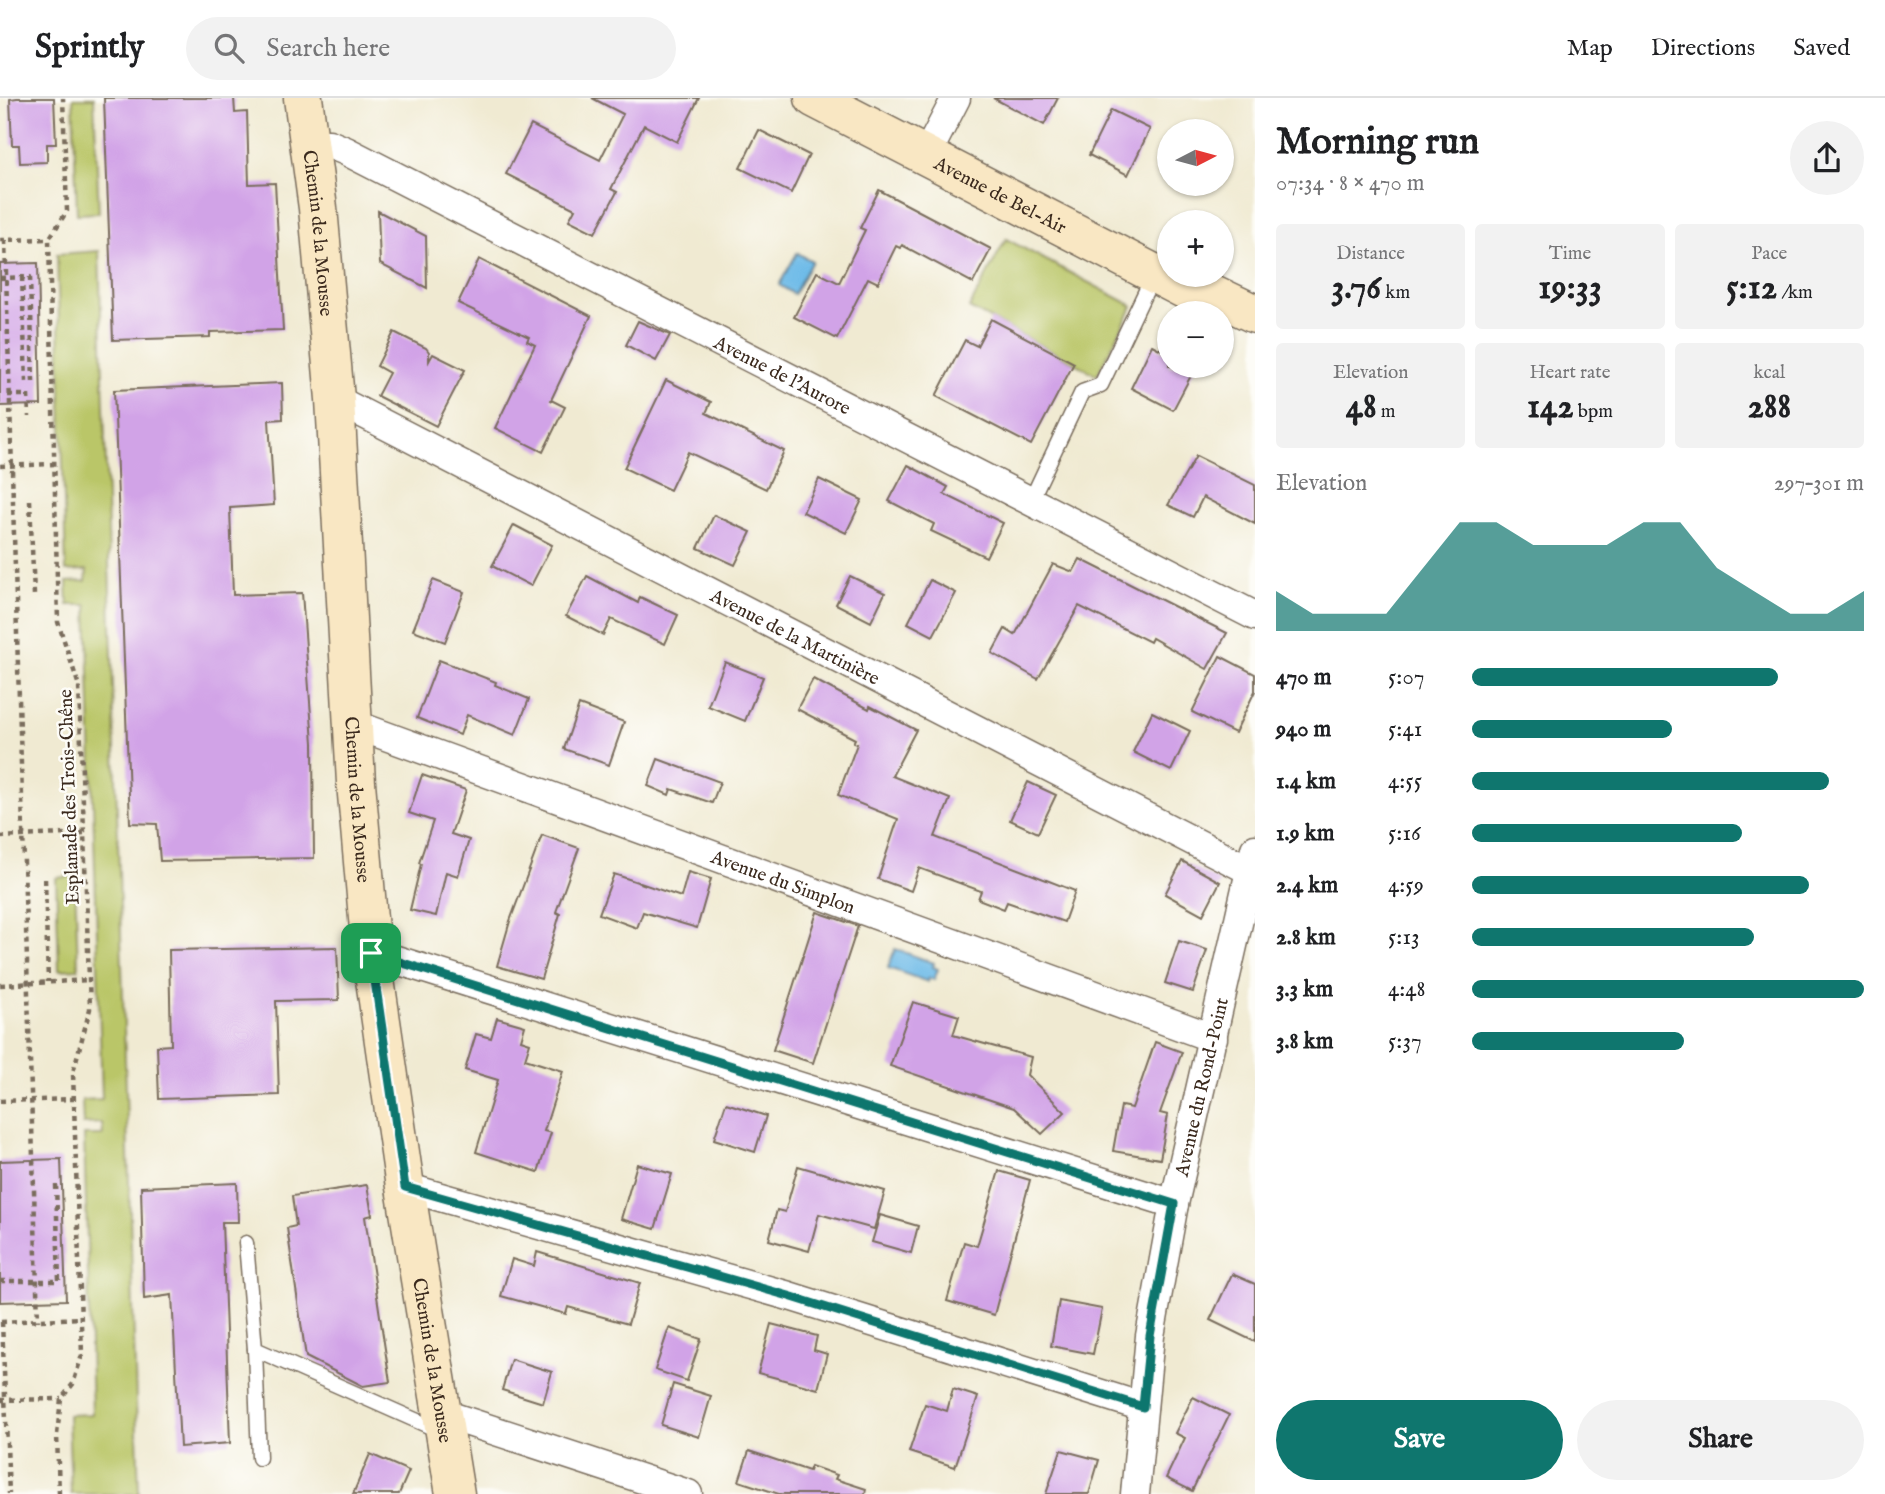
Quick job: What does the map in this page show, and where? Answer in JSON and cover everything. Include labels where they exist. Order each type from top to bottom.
[{"type":"street","name":"Chemin de la Mousse","points":[[303,98],[335,399],[356,783],[371,953],[405,1187],[455,1494]]},
{"type":"street","name":"Avenue de Bel-Air","points":[[814,98],[1154,274],[1198,301]]},
{"type":"street","points":[[926,156],[956,98]]},
{"type":"street","name":"Avenue de l'Aurore","points":[[310,144],[329,144],[346,151],[1255,616]]},
{"type":"street","name":"Avenue de Bel-Air","points":[[1202,301],[1213,294],[1228,301]]},
{"type":"street","name":"Avenue de Bel-Air","points":[[1234,304],[1255,314]]},
{"type":"street","points":[[1234,325],[1255,337]]},
{"type":"street","name":"Avenue de la Martinière","points":[[335,399],[1253,864]]},
{"type":"street","name":"Avenue du Simplon","points":[[353,724],[1213,1038]]},
{"type":"street","name":"Avenue du Rond-Point","points":[[1135,1494],[1150,1336],[1174,1204],[1253,864]]},
{"type":"street","points":[[371,953],[1174,1204]]},
{"type":"street","points":[[405,1187],[789,1296],[1143,1407]]},
{"type":"street","points":[[443,1423],[688,1494]]},
{"type":"lane","points":[[1030,502],[1082,392],[1101,385],[1154,274]]},
{"type":"lane","points":[[246,1243],[256,1349],[258,1458]]},
{"type":"lane","points":[[256,1349],[443,1423]]},
{"type":"path","points":[[38,1321],[2,240],[49,239],[66,211],[63,98]]},
{"type":"path","name":"Esplanade des Trois-Chêne","points":[[49,239],[58,622],[79,686],[90,1009],[73,1072],[82,1355],[73,1384],[61,1398],[57,1435],[59,1494]]},
{"type":"path","points":[[22,277],[26,382]]},
{"type":"path","points":[[3,278],[30,277],[33,382]]},
{"type":"path","points":[[8,395],[28,395],[29,417]]},
{"type":"path","points":[[0,466],[54,464]]},
{"type":"path","points":[[30,500],[34,595]]},
{"type":"path","points":[[0,837],[84,833]]},
{"type":"path","points":[[45,879],[48,982]]},
{"type":"path","points":[[0,985],[89,980]]},
{"type":"path","points":[[0,1101],[74,1099]]},
{"type":"path","points":[[0,1281],[58,1281],[56,1184]]},
{"type":"path","points":[[9,1494],[1,1322],[80,1318]]},
{"type":"path","points":[[3,1400],[61,1398]]},
{"type":"green space","points":[[73,98],[94,98],[99,213],[77,214]]},
{"type":"green space","points":[[1006,239],[1133,306],[1097,375],[969,308]]},
{"type":"green space","points":[[99,251],[139,1494],[71,1494],[68,1415],[92,1414],[84,1135],[103,1135],[102,1123],[83,1124],[82,1100],[102,1099],[87,605],[68,605],[67,582],[86,581],[87,570],[66,571],[57,254]]},
{"type":"green space","points":[[75,876],[78,969],[59,970],[56,878]]},
{"type":"water","points":[[797,253],[812,261],[794,294],[779,285]]},
{"type":"water","points":[[895,949],[934,963],[933,967],[938,969],[934,980],[929,978],[928,982],[888,968]]},
{"type":"building","points":[[54,98],[56,144],[47,144],[47,162],[20,163],[19,145],[12,145],[10,99]]},
{"type":"building","points":[[104,98],[234,98],[235,113],[247,112],[249,184],[275,183],[283,330],[210,332],[210,337],[113,340]]},
{"type":"building","points":[[592,98],[699,98],[677,142],[644,125],[611,189],[617,192],[595,233],[569,220],[575,209],[506,174],[531,125],[600,160],[623,114]]},
{"type":"building","points":[[993,98],[1058,98],[1044,125]]},
{"type":"building","points":[[1111,110],[1150,129],[1128,175],[1089,155]]},
{"type":"building","points":[[759,130],[809,155],[791,193],[740,168]]},
{"type":"building","points":[[879,190],[991,249],[973,283],[902,245],[900,248],[896,246],[878,283],[868,278],[837,339],[794,317],[817,272],[839,283],[865,230],[860,228]]},
{"type":"building","points":[[378,211],[426,236],[427,288],[380,264]]},
{"type":"building","points":[[479,259],[591,316],[551,400],[565,407],[543,452],[495,428],[535,345],[527,341],[529,337],[458,303]]},
{"type":"building","points":[[38,263],[41,405],[0,406],[0,264]]},
{"type":"building","points":[[991,319],[1074,363],[1031,445],[936,396],[965,340],[977,346]]},
{"type":"building","points":[[638,321],[670,335],[656,361],[626,345]]},
{"type":"building","points":[[394,332],[426,348],[429,361],[433,354],[465,370],[436,426],[377,396],[389,373],[377,366]]},
{"type":"building","points":[[1152,345],[1157,348],[1157,378],[1190,378],[1173,410],[1131,388]]},
{"type":"building","points":[[666,380],[711,402],[706,413],[784,451],[766,489],[688,452],[670,490],[624,468]]},
{"type":"building","points":[[282,383],[283,419],[269,420],[274,505],[230,508],[233,595],[302,593],[313,743],[314,858],[160,861],[157,824],[130,823],[114,390]]},
{"type":"building","points":[[1196,456],[1255,485],[1255,524],[1203,497],[1193,517],[1168,505]]},
{"type":"building","points":[[908,465],[948,487],[944,494],[1003,523],[986,557],[931,531],[934,524],[889,501]]},
{"type":"building","points":[[819,479],[862,500],[846,533],[803,512]]},
{"type":"building","points":[[714,515],[751,532],[735,565],[698,548]]},
{"type":"building","points":[[514,525],[552,545],[531,586],[492,566]]},
{"type":"building","points":[[1080,559],[1227,633],[1207,669],[1152,638],[1150,642],[1079,606],[1038,679],[992,653],[1005,629],[1015,635],[1053,564],[1073,572]]},
{"type":"building","points":[[587,576],[638,603],[640,597],[678,615],[665,644],[611,619],[603,635],[566,616]]},
{"type":"building","points":[[850,576],[885,593],[871,622],[836,604]]},
{"type":"building","points":[[433,580],[464,592],[445,642],[413,630]]},
{"type":"building","points":[[930,580],[956,593],[933,636],[908,623]]},
{"type":"building","points":[[1220,656],[1255,674],[1255,691],[1235,733],[1192,712]]},
{"type":"building","points":[[439,660],[496,682],[495,685],[529,699],[515,735],[467,715],[460,735],[417,718]]},
{"type":"building","points":[[725,662],[763,677],[745,721],[708,706]]},
{"type":"building","points":[[813,679],[916,730],[892,776],[950,799],[935,837],[1075,891],[1064,922],[1007,902],[1004,909],[978,899],[981,891],[919,868],[911,891],[878,879],[898,819],[838,795],[857,744],[853,743],[855,739],[797,709]]},
{"type":"building","points":[[579,705],[624,722],[609,765],[564,749]]},
{"type":"building","points":[[1152,712],[1190,731],[1171,771],[1133,752]]},
{"type":"building","points":[[658,759],[720,782],[712,803],[671,789],[669,795],[648,786]]},
{"type":"building","points":[[422,775],[466,790],[451,834],[469,840],[458,876],[446,872],[436,916],[410,910],[421,864],[419,863],[433,821],[409,813]]},
{"type":"building","points":[[1028,782],[1056,795],[1038,833],[1010,820]]},
{"type":"building","points":[[542,835],[579,848],[556,912],[560,914],[541,979],[497,966],[510,921]]},
{"type":"building","points":[[1182,861],[1220,882],[1203,915],[1165,894]]},
{"type":"building","points":[[688,872],[711,879],[697,928],[643,912],[637,928],[599,914],[614,874],[681,897]]},
{"type":"building","points":[[817,912],[858,926],[813,1063],[773,1050]]},
{"type":"building","points":[[1179,941],[1207,950],[1193,992],[1165,983]]},
{"type":"building","points":[[337,947],[339,1000],[276,1001],[279,1095],[159,1099],[157,1046],[171,1045],[169,950]]},
{"type":"building","points":[[913,1002],[959,1016],[953,1035],[1031,1057],[1027,1075],[1065,1112],[1042,1134],[1014,1108],[890,1066]]},
{"type":"building","points":[[497,1018],[525,1026],[521,1040],[530,1043],[525,1059],[563,1071],[544,1131],[551,1133],[538,1172],[476,1152],[498,1080],[465,1070],[476,1034],[491,1038]]},
{"type":"building","points":[[1155,1042],[1182,1052],[1160,1113],[1168,1115],[1160,1159],[1113,1151],[1121,1106],[1132,1108]]},
{"type":"building","points":[[726,1103],[766,1116],[755,1152],[714,1139]]},
{"type":"building","points":[[61,1159],[66,1300],[0,1302],[0,1161]]},
{"type":"building","points":[[637,1164],[672,1174],[655,1229],[621,1219]]},
{"type":"building","points":[[798,1166],[885,1191],[874,1229],[819,1214],[809,1251],[769,1240],[777,1210],[785,1212]]},
{"type":"building","points":[[999,1171],[1030,1180],[994,1315],[947,1301],[964,1242],[977,1246]]},
{"type":"building","points":[[237,1183],[238,1222],[222,1222],[230,1443],[180,1447],[172,1295],[144,1299],[141,1187]]},
{"type":"building","points":[[367,1185],[372,1215],[365,1217],[390,1382],[363,1386],[306,1357],[287,1228],[296,1226],[292,1196]]},
{"type":"building","points":[[880,1215],[918,1226],[911,1253],[872,1242]]},
{"type":"building","points":[[537,1252],[640,1283],[628,1324],[568,1307],[566,1314],[501,1296],[512,1259],[534,1266]]},
{"type":"building","points":[[1232,1274],[1255,1284],[1255,1342],[1210,1320]]},
{"type":"building","points":[[1059,1301],[1102,1309],[1093,1354],[1051,1346]]},
{"type":"building","points":[[771,1324],[817,1336],[814,1350],[827,1354],[818,1389],[758,1373]]},
{"type":"building","points":[[669,1328],[701,1339],[687,1381],[655,1370]]},
{"type":"building","points":[[511,1359],[552,1372],[543,1403],[502,1390]]},
{"type":"building","points":[[673,1384],[711,1396],[699,1437],[661,1425]]},
{"type":"building","points":[[953,1389],[978,1397],[955,1467],[909,1452],[925,1404],[947,1411]]},
{"type":"building","points":[[1193,1397],[1229,1415],[1192,1491],[1166,1478],[1185,1438],[1175,1433]]},
{"type":"building","points":[[1061,1450],[1099,1460],[1089,1494],[1046,1494]]},
{"type":"building","points":[[749,1451],[809,1471],[811,1466],[837,1475],[835,1479],[866,1489],[865,1494],[779,1494],[739,1481]]},
{"type":"building","points":[[370,1454],[409,1471],[399,1494],[353,1494]]},
{"type":"route","points":[[371,953],[1174,1204],[1150,1336],[1143,1407],[789,1296],[405,1187],[371,953]]}]
